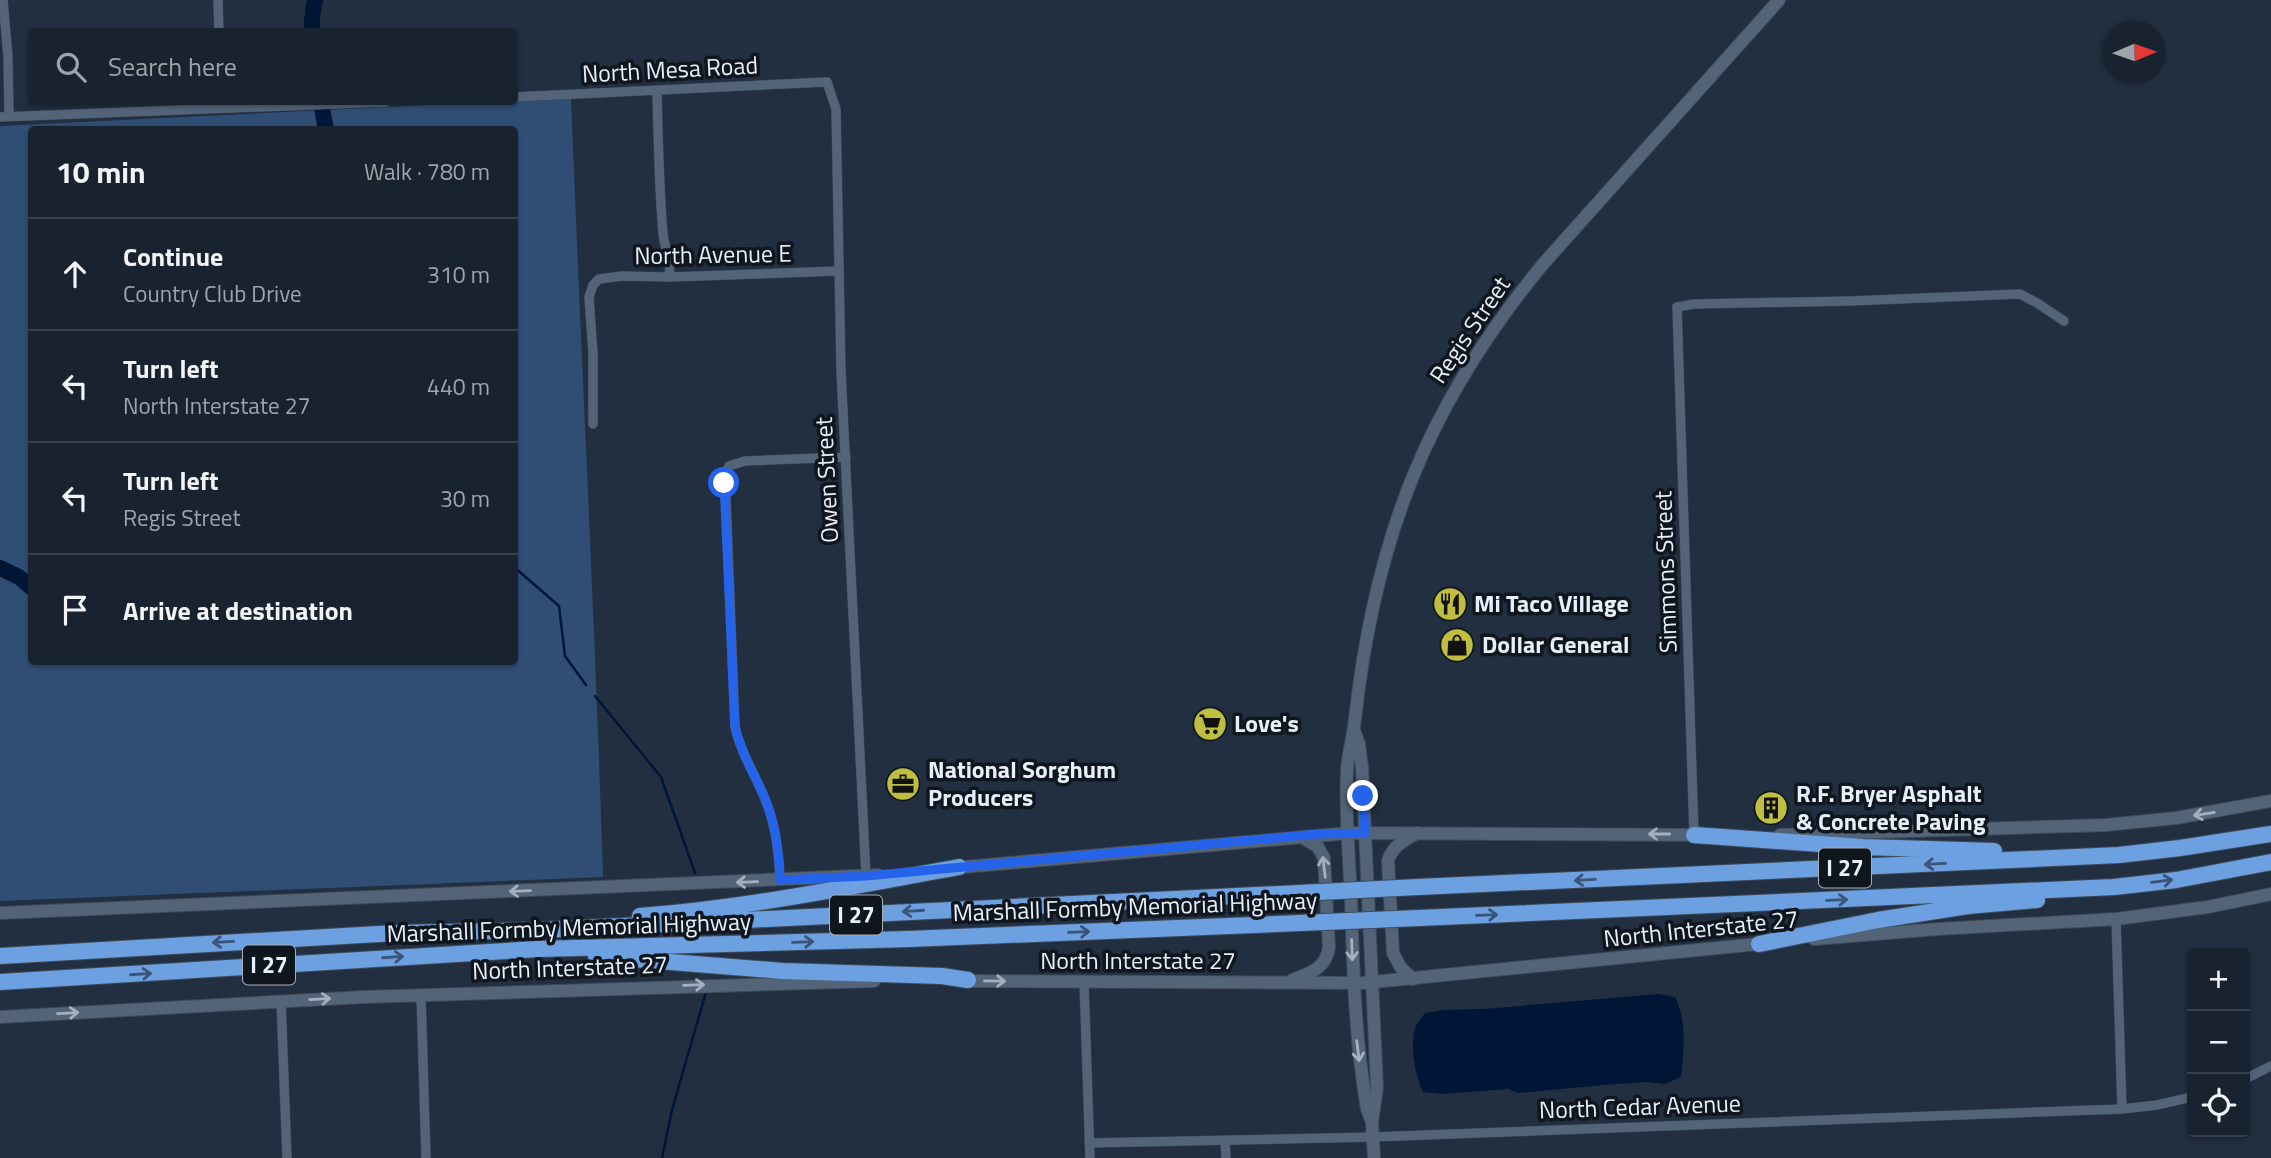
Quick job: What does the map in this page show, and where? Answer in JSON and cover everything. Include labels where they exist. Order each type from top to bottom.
[{"type":"highway","name":"Marshall Formby Memorial Highway","points":[[1,956],[414,933],[541,930],[2119,855],[2271,834]]},
{"type":"highway","points":[[1694,835],[1863,847],[2119,855]]},
{"type":"highway","name":"Marshall Formby Memorial Highway","points":[[0,982],[538,949],[909,939],[2115,887],[2188,878],[2271,862]]},
{"type":"highway","points":[[414,933],[445,927],[642,916],[713,908],[816,893],[959,867]]},
{"type":"highway","points":[[1759,944],[1878,920],[2115,887]]},
{"type":"highway","points":[[538,949],[578,955],[783,971],[942,976],[968,981]]},
{"type":"highway","points":[[0,988],[101,976]]},
{"type":"main road","name":"Regis Street","points":[[1372,1122],[1361,1073],[1353,983],[1347,775],[1365,638],[1391,535],[1418,463],[1458,382],[1487,336],[1544,263],[1779,0]]},
{"type":"main road","name":"Regis Street","points":[[1354,730],[1362,768],[1377,1087],[1372,1122]]},
{"type":"main road","points":[[0,913],[866,876],[1349,833],[1694,835],[2106,825],[2176,818],[2271,801]]},
{"type":"main road","points":[[1413,978],[1401,968],[1393,953],[1388,861],[1398,844],[1418,833]]},
{"type":"main road","points":[[1285,982],[1316,970],[1328,957],[1325,863],[1318,847],[1302,837]]},
{"type":"main road","name":"North Interstate 27","points":[[0,1017],[281,1001],[806,982],[1372,982],[1759,944],[1938,929],[2116,919],[2208,907],[2271,894]]},
{"type":"main road","points":[[1372,1122],[1374,1158]]},
{"type":"street","points":[[3,0],[8,57],[4,116],[202,105]]},
{"type":"street","points":[[218,0],[219,28]]},
{"type":"street","name":"North Mesa Road","points":[[518,97],[827,82]]},
{"type":"street","name":"Owen Street","points":[[827,82],[836,109],[838,271],[866,876]]},
{"type":"street","points":[[657,91],[658,174],[670,277]]},
{"type":"street","name":"North Avenue E","points":[[593,424],[593,353],[589,297],[593,285],[599,279],[838,271]]},
{"type":"street","name":"Simmons Street","points":[[1694,835],[1677,307],[1694,304],[2020,294],[2064,321]]},
{"type":"street","points":[[780,880],[777,837],[771,816],[743,755],[735,727],[725,474],[729,466],[745,461],[846,457]]},
{"type":"street","points":[[2116,919],[2122,1108]]},
{"type":"street","points":[[1084,982],[1090,1158]]},
{"type":"street","points":[[421,995],[426,1158]]},
{"type":"street","points":[[281,1001],[287,1158]]},
{"type":"street","points":[[2250,1076],[2271,1066]]},
{"type":"street","name":"North Cedar Avenue","points":[[1089,1143],[1373,1137],[2122,1108],[2157,1105],[2187,1098]]},
{"type":"street","points":[[1225,1140],[1226,1158]]},
{"type":"shaded area","points":[[571,98],[603,877],[0,901],[0,126],[428,105],[518,105],[518,101]]},
{"type":"shaded area","points":[[1658,994],[1675,997],[1683,1026],[1681,1077],[1665,1084],[1648,1082],[1518,1093],[1508,1089],[1443,1094],[1423,1092],[1420,1085],[1413,1044],[1415,1028],[1425,1013]]},
{"type":"waterway","points":[[313,12],[315,0]]},
{"type":"waterway","points":[[312,19],[312,28]]},
{"type":"waterway","points":[[322,105],[325,126]]},
{"type":"waterway","points":[[0,568],[28,585]]},
{"type":"waterway","points":[[518,570],[559,606],[565,656],[586,685]]},
{"type":"waterway","points":[[595,696],[661,777],[695,873]]},
{"type":"waterway","points":[[662,1158],[672,1110],[706,992]]},
{"type":"place","name":"Mi Taco Village","points":[[1450,604]]},
{"type":"place","name":"Dollar General","points":[[1457,645]]},
{"type":"place","name":"Love's","points":[[1210,724]]},
{"type":"place","name":"National Sorghum Producers","points":[[903,784]]},
{"type":"place","name":"R.F. Bryer Asphalt & Concrete Paving","points":[[1771,808]]},
{"type":"route","points":[[724,483],[735,727],[743,755],[771,816],[777,837],[780,880],[866,876],[1318,834],[1365,833],[1363,796]]}]
